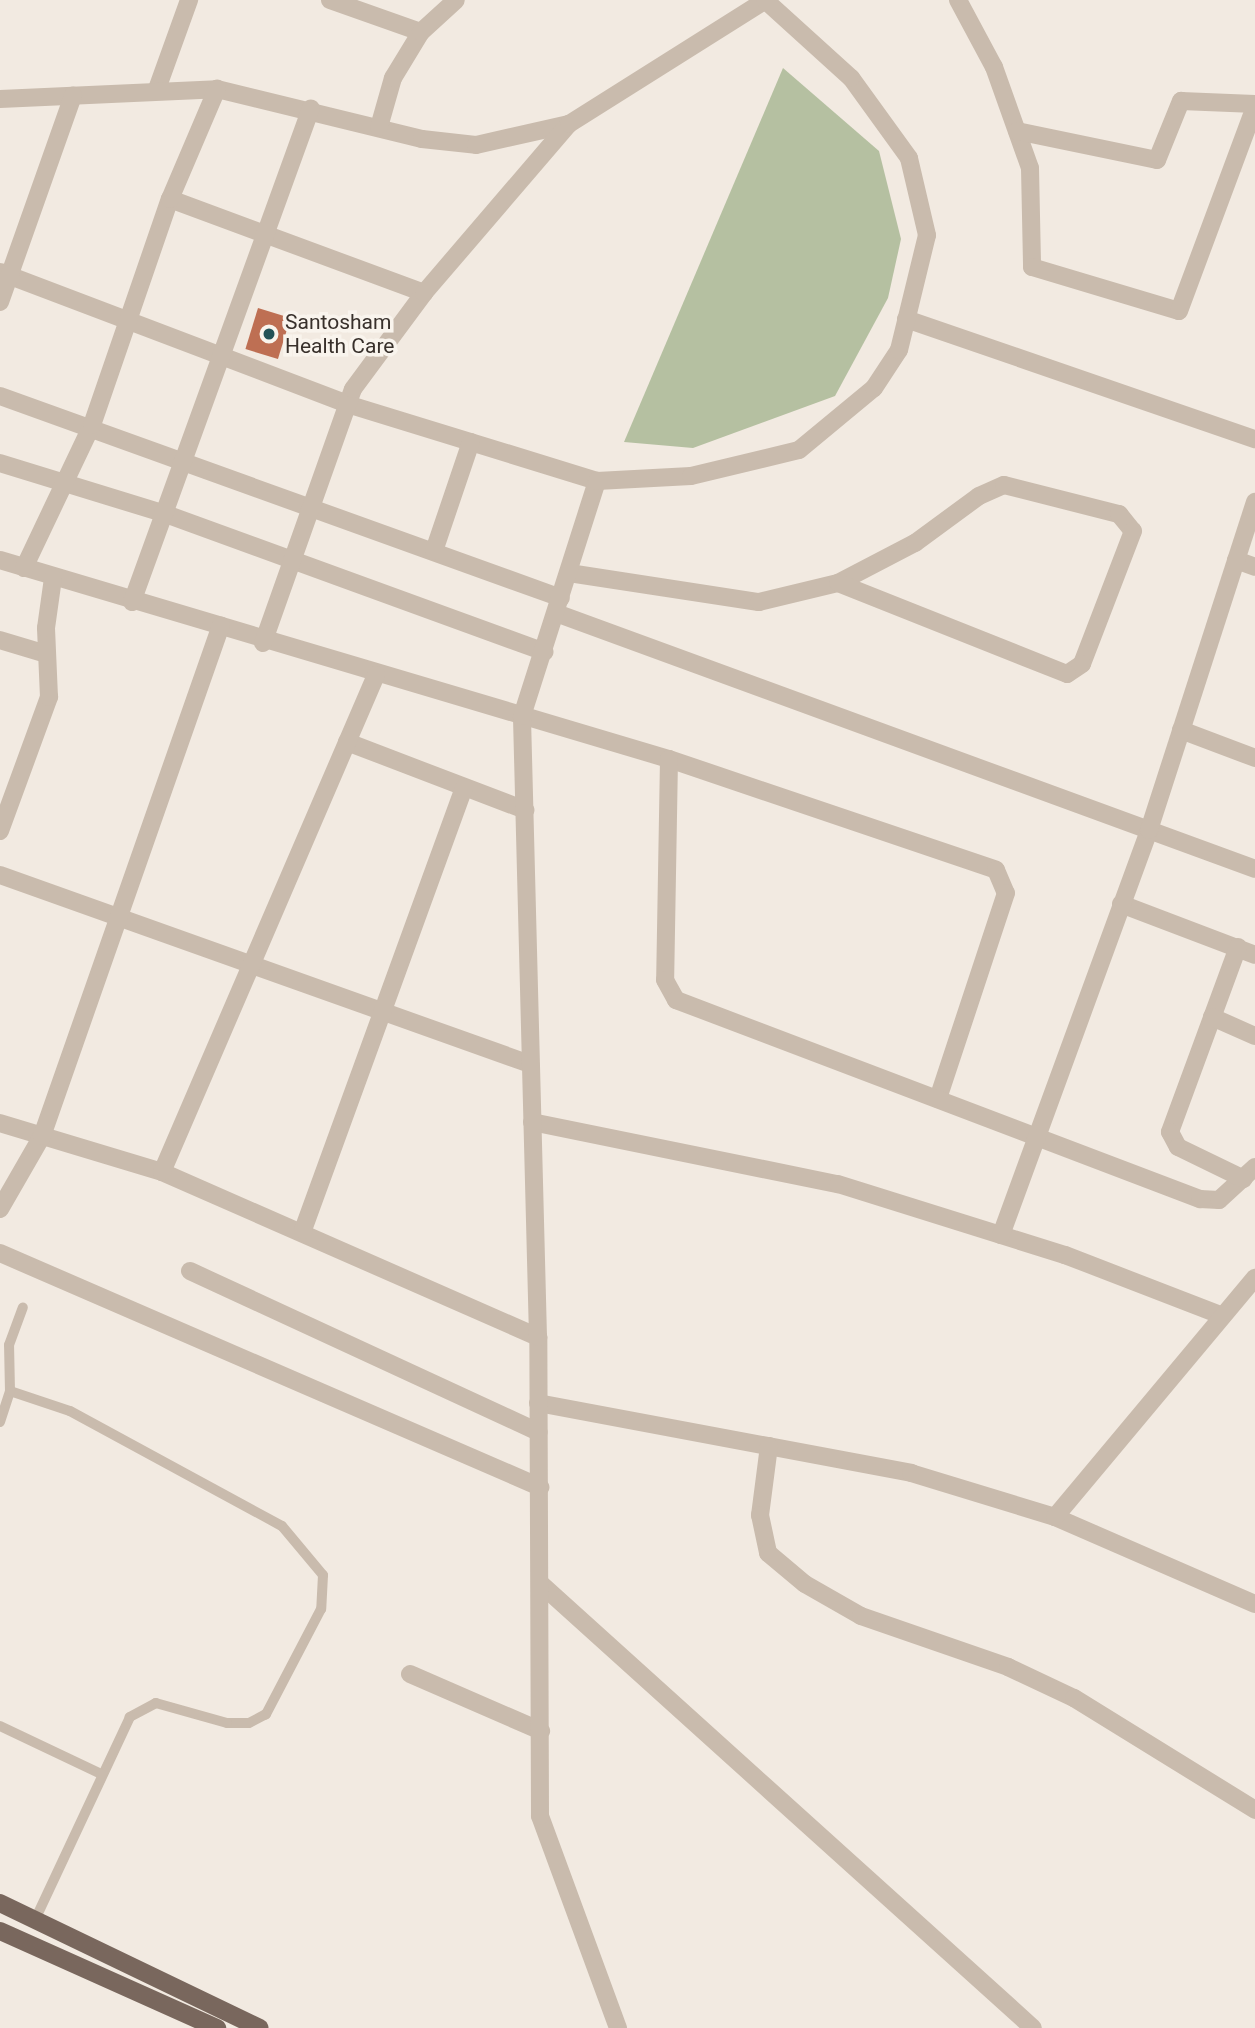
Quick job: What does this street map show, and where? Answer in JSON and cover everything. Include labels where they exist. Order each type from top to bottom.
[{"type":"main road","points":[[0,1903],[260,2028]]},
{"type":"main road","points":[[0,1931],[217,2028]]},
{"type":"street","points":[[157,89],[189,0]]},
{"type":"street","points":[[330,0],[421,32]]},
{"type":"street","points":[[379,127],[393,78],[421,32],[456,0]]},
{"type":"street","points":[[958,0],[994,67],[1030,168],[1032,267],[1179,311],[1255,106],[1181,101],[1157,160],[1017,131]]},
{"type":"street","points":[[4,274],[128,325],[347,404],[597,481],[691,476],[799,450],[874,388],[899,350],[927,235],[909,158],[851,78],[764,1],[569,124],[424,293],[347,404],[263,643]]},
{"type":"street","points":[[0,99],[157,89],[217,89],[311,108],[379,127],[476,145],[569,124]]},
{"type":"street","points":[[24,568],[92,425],[170,199],[217,89]]},
{"type":"street","points":[[0,302],[4,274],[73,96]]},
{"type":"street","points":[[132,602],[311,108]]},
{"type":"street","points":[[170,199],[424,293]]},
{"type":"street","points":[[906,319],[1255,439]]},
{"type":"street","points":[[0,396],[92,425],[181,461],[434,551],[559,605],[1255,869]]},
{"type":"street","points":[[434,551],[471,442]]},
{"type":"street","points":[[0,463],[163,513],[291,563],[544,652]]},
{"type":"street","points":[[597,481],[522,716],[538,1337],[542,1585],[540,1815],[618,2028]]},
{"type":"street","points":[[569,573],[732,603],[838,583],[915,543],[979,496],[1004,485],[1119,514],[1133,531],[1082,664],[1067,674],[838,583]]},
{"type":"street","points":[[1001,1235],[1149,830],[1255,502]]},
{"type":"street","points":[[0,560],[132,602],[221,625],[263,643],[669,759],[983,864],[1004,880],[1006,893],[938,1099]]},
{"type":"street","points":[[1236,560],[1255,567]]},
{"type":"street","points":[[0,831],[49,697],[46,654],[53,578]]},
{"type":"street","points":[[0,1209],[41,1136],[124,916],[221,625]]},
{"type":"street","points":[[0,640],[46,654]]},
{"type":"street","points":[[162,1172],[376,675]]},
{"type":"street","points":[[1181,730],[1255,758]]},
{"type":"street","points":[[347,742],[525,810]]},
{"type":"street","points":[[669,759],[665,980],[676,1000],[1036,1139],[1200,1199],[1219,1200],[1249,1173],[1171,1140],[1172,1121],[1238,947]]},
{"type":"street","points":[[303,1230],[464,787]]},
{"type":"street","points":[[0,876],[124,916],[530,1064]]},
{"type":"street","points":[[1121,904],[1255,955]]},
{"type":"street","points":[[1212,1017],[1255,1036]]},
{"type":"street","points":[[532,1122],[838,1184],[1001,1235],[1223,1316]]},
{"type":"street","points":[[0,1123],[162,1172],[303,1230],[538,1337]]},
{"type":"street","points":[[0,1253],[540,1487]]},
{"type":"street","points":[[190,1271],[539,1432]]},
{"type":"street","points":[[1055,1517],[1255,1278]]},
{"type":"street","points":[[538,1404],[911,1473],[1055,1517],[1255,1604]]},
{"type":"street","points":[[769,1446],[760,1515],[768,1553],[805,1584],[861,1616],[1008,1667],[1074,1698],[1255,1810]]},
{"type":"street","points":[[542,1585],[1033,2028]]},
{"type":"street","points":[[410,1674],[541,1731]]},
{"type":"lane","points":[[0,1422],[9,1391],[9,1345],[23,1307]]},
{"type":"lane","points":[[9,1391],[70,1411],[282,1526],[323,1575],[321,1609],[266,1714],[249,1723],[227,1723],[156,1703],[142,1706],[101,1774],[35,1920]]},
{"type":"lane","points":[[0,1726],[101,1774]]},
{"type":"green space","points":[[783,68],[879,151],[901,239],[888,298],[835,396],[693,448],[624,442]]},
{"type":"building","points":[[258,308],[291,318],[278,359],[245,349]]},
{"type":"place","name":"Santosham Health Care","points":[[269,334]]}]
